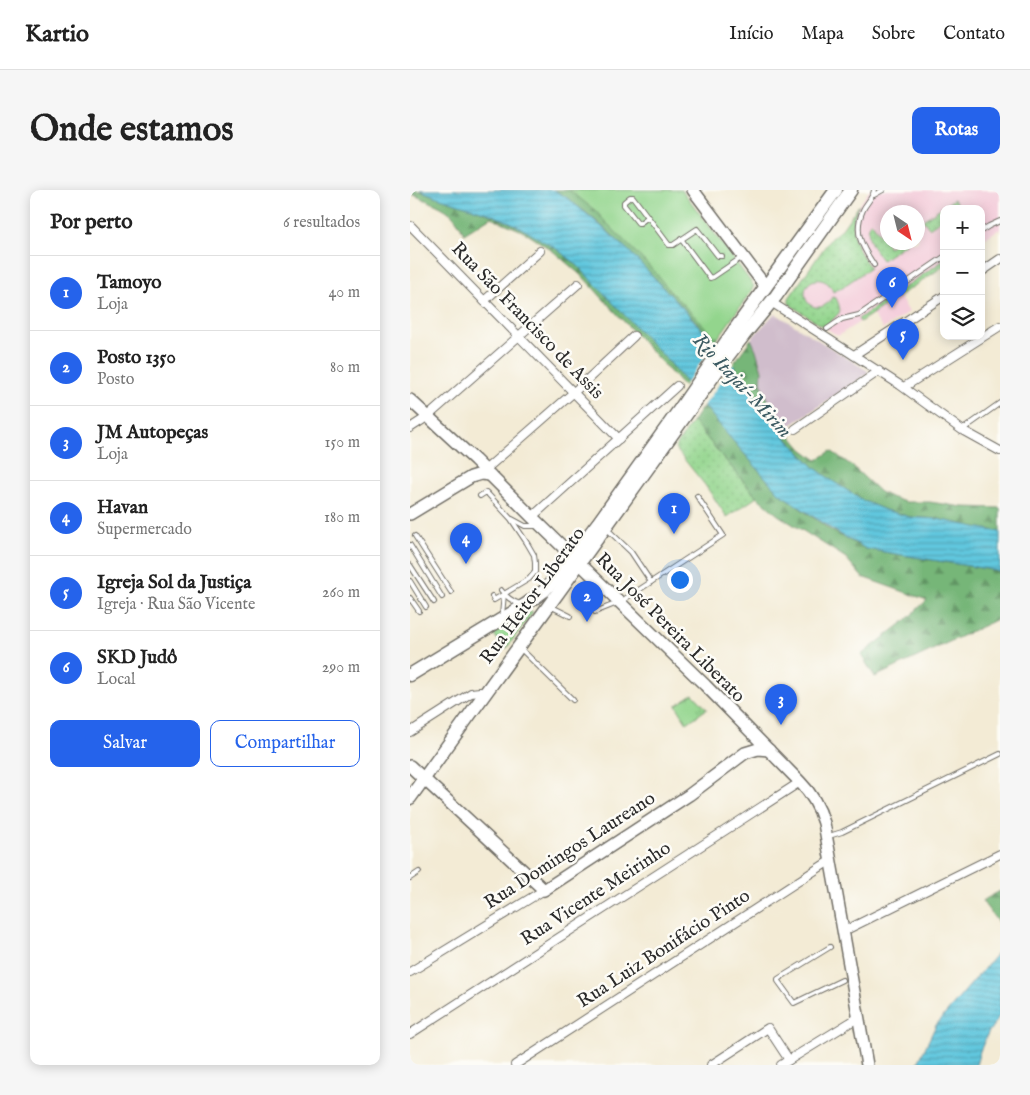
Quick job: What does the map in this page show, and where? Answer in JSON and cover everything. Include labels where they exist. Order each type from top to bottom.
[{"type":"main road","points":[[693,190],[736,251],[750,264],[766,286]]},
{"type":"main road","points":[[683,413],[740,332],[766,286],[836,190]]},
{"type":"main road","points":[[740,332],[771,302],[852,190]]},
{"type":"main road","name":"Rua José Pereira Liberato","points":[[410,400],[475,460],[705,685],[800,782],[818,804],[827,837],[867,1065]]},
{"type":"main road","name":"Rua Heitor Liberato","points":[[576,560],[606,528],[683,413]]},
{"type":"main road","name":"Rua Heitor Liberato","points":[[410,798],[548,606],[576,560],[683,413]]},
{"type":"main road","points":[[471,477],[475,460]]},
{"type":"main road","points":[[410,514],[471,477],[487,472]]},
{"type":"main road","points":[[410,675],[525,606],[544,591],[560,573],[576,560]]},
{"type":"main road","points":[[745,753],[752,741],[750,731]]},
{"type":"main road","name":"Rua Domingos Laureano","points":[[544,890],[689,795],[745,753],[758,749],[769,750]]},
{"type":"main road","points":[[410,766],[544,890]]},
{"type":"street","name":"Rua São Francisco de Assis","points":[[411,226],[619,439]]},
{"type":"street","points":[[484,301],[540,251]]},
{"type":"street","points":[[985,269],[1000,259]]},
{"type":"street","points":[[410,428],[427,417],[578,284]]},
{"type":"street","points":[[854,355],[940,299]]},
{"type":"street","points":[[771,302],[879,371],[962,430],[1000,451]]},
{"type":"street","points":[[904,388],[1000,326]]},
{"type":"street","points":[[487,472],[634,336]]},
{"type":"street","points":[[795,429],[879,371]]},
{"type":"street","points":[[532,517],[677,386]]},
{"type":"street","points":[[410,732],[472,693],[480,692],[484,694]]},
{"type":"street","name":"Rua Vicente Meirinho","points":[[410,1034],[800,782]]},
{"type":"street","points":[[844,931],[1000,854]]},
{"type":"street","name":"Rua Luiz Bonifácio Pinto","points":[[515,1065],[831,860]]},
{"type":"street","name":"Rua Domingos Laureano","points":[[410,972],[544,890]]},
{"type":"street","points":[[781,1065],[858,1017]]},
{"type":"street","points":[[711,1065],[768,1028],[789,1060]]},
{"type":"lane","points":[[874,190],[862,212],[859,223],[861,244],[874,265]]},
{"type":"lane","points":[[872,196],[883,190]]},
{"type":"lane","points":[[648,217],[640,223],[637,222],[624,202],[630,197],[634,198],[670,245],[672,246],[697,229],[718,256],[722,256]]},
{"type":"lane","points":[[985,228],[1000,221]]},
{"type":"lane","points":[[681,240],[710,278],[713,278],[736,251]]},
{"type":"lane","points":[[827,329],[842,320],[859,315],[940,259]]},
{"type":"lane","points":[[962,430],[1000,403]]},
{"type":"lane","points":[[480,496],[486,492],[511,519],[534,555],[535,563],[535,572],[529,579],[502,592],[494,600],[492,596]]},
{"type":"lane","points":[[595,612],[620,602],[723,536],[697,496]]},
{"type":"lane","points":[[511,519],[525,526],[541,526]]},
{"type":"lane","points":[[606,528],[631,552],[650,582]]},
{"type":"lane","points":[[415,536],[451,592]]},
{"type":"lane","points":[[410,546],[442,597]]},
{"type":"lane","points":[[410,564],[434,602]]},
{"type":"lane","points":[[410,581],[426,607]]},
{"type":"lane","points":[[502,592],[516,603],[525,606]]},
{"type":"lane","points":[[501,620],[504,604],[502,592]]},
{"type":"lane","points":[[410,598],[419,611]]},
{"type":"lane","points":[[548,606],[570,616]]},
{"type":"lane","points":[[519,646],[573,700]]},
{"type":"lane","points":[[827,837],[848,829],[1000,754]]},
{"type":"lane","points":[[410,878],[419,872]]},
{"type":"lane","points":[[830,947],[778,979],[778,981],[794,1003],[842,980]]},
{"type":"shaded area","points":[[870,190],[1000,190],[1000,230],[985,238],[985,205],[940,205],[940,269],[899,296],[909,312],[883,329],[872,314],[838,336],[789,304],[789,298],[831,238],[842,229]]},
{"type":"shaded area","points":[[776,314],[868,371],[867,374],[785,429],[757,391],[726,376],[751,339]]},
{"type":"green space","points":[[410,190],[428,193],[495,216],[531,233],[554,247],[595,283],[687,383],[684,387],[584,278],[554,252],[524,232],[491,217],[464,234],[450,213],[410,193]]},
{"type":"green space","points":[[554,190],[583,190],[718,338],[714,343],[689,314],[611,234],[584,211]]},
{"type":"green space","points":[[569,190],[682,190],[754,286],[718,338],[670,291],[655,272],[596,211]]},
{"type":"green space","points":[[954,199],[958,205],[945,205]]},
{"type":"green space","points":[[859,205],[853,223],[854,238],[870,268],[833,292],[830,286],[822,280],[812,281],[806,288],[806,300],[812,306],[821,307],[829,302],[832,297],[836,298],[840,311],[825,328],[789,304],[789,298],[831,238],[842,229]]},
{"type":"green space","points":[[940,208],[940,221],[929,228],[925,223],[925,219]]},
{"type":"green space","points":[[870,222],[880,234],[880,250],[897,250],[882,260],[869,238]]},
{"type":"green space","points":[[940,263],[940,269],[860,322],[858,319]]},
{"type":"green space","points":[[751,339],[762,371],[761,382],[770,405],[787,431],[802,449],[817,460],[831,451],[851,465],[880,492],[905,502],[930,502],[963,507],[1000,508],[1000,532],[937,519],[910,517],[885,510],[864,501],[815,468],[761,407],[733,364]]},
{"type":"green space","points":[[704,405],[779,493],[832,531],[866,549],[1000,572],[1000,618],[875,677],[861,655],[905,621],[927,600],[862,577],[846,558],[778,515],[757,497],[693,421]]},
{"type":"green space","points":[[693,421],[757,497],[727,517],[705,485],[675,448]]},
{"type":"green space","points":[[533,612],[506,649],[493,634]]},
{"type":"green space","points":[[693,694],[707,709],[687,723],[676,705]]},
{"type":"green space","points":[[1000,891],[1000,925],[982,901]]},
{"type":"water","name":"Rio Itajaí-Mirim","points":[[420,190],[554,190],[566,197],[628,250],[680,305],[733,364],[761,407],[786,438],[815,468],[864,501],[885,510],[910,517],[937,519],[1000,532],[1000,572],[866,549],[833,530],[779,493],[727,434],[671,364],[575,263],[555,248],[514,224]]},
{"type":"water","points":[[1000,950],[1000,1015],[988,1033],[976,1065],[917,1065],[936,1025]]},
{"type":"pier","points":[[716,341],[735,362],[703,407],[685,385]]},
{"type":"place","name":"SKD Judô","points":[[892,308]]},
{"type":"place","name":"Igreja Sol da Justiça","points":[[903,360]]},
{"type":"place","name":"Tamoyo","points":[[674,534]]},
{"type":"place","name":"Havan","points":[[466,564]]},
{"type":"place","name":"Posto 1350","points":[[587,622]]},
{"type":"place","name":"JM Autopeças","points":[[781,725]]}]
